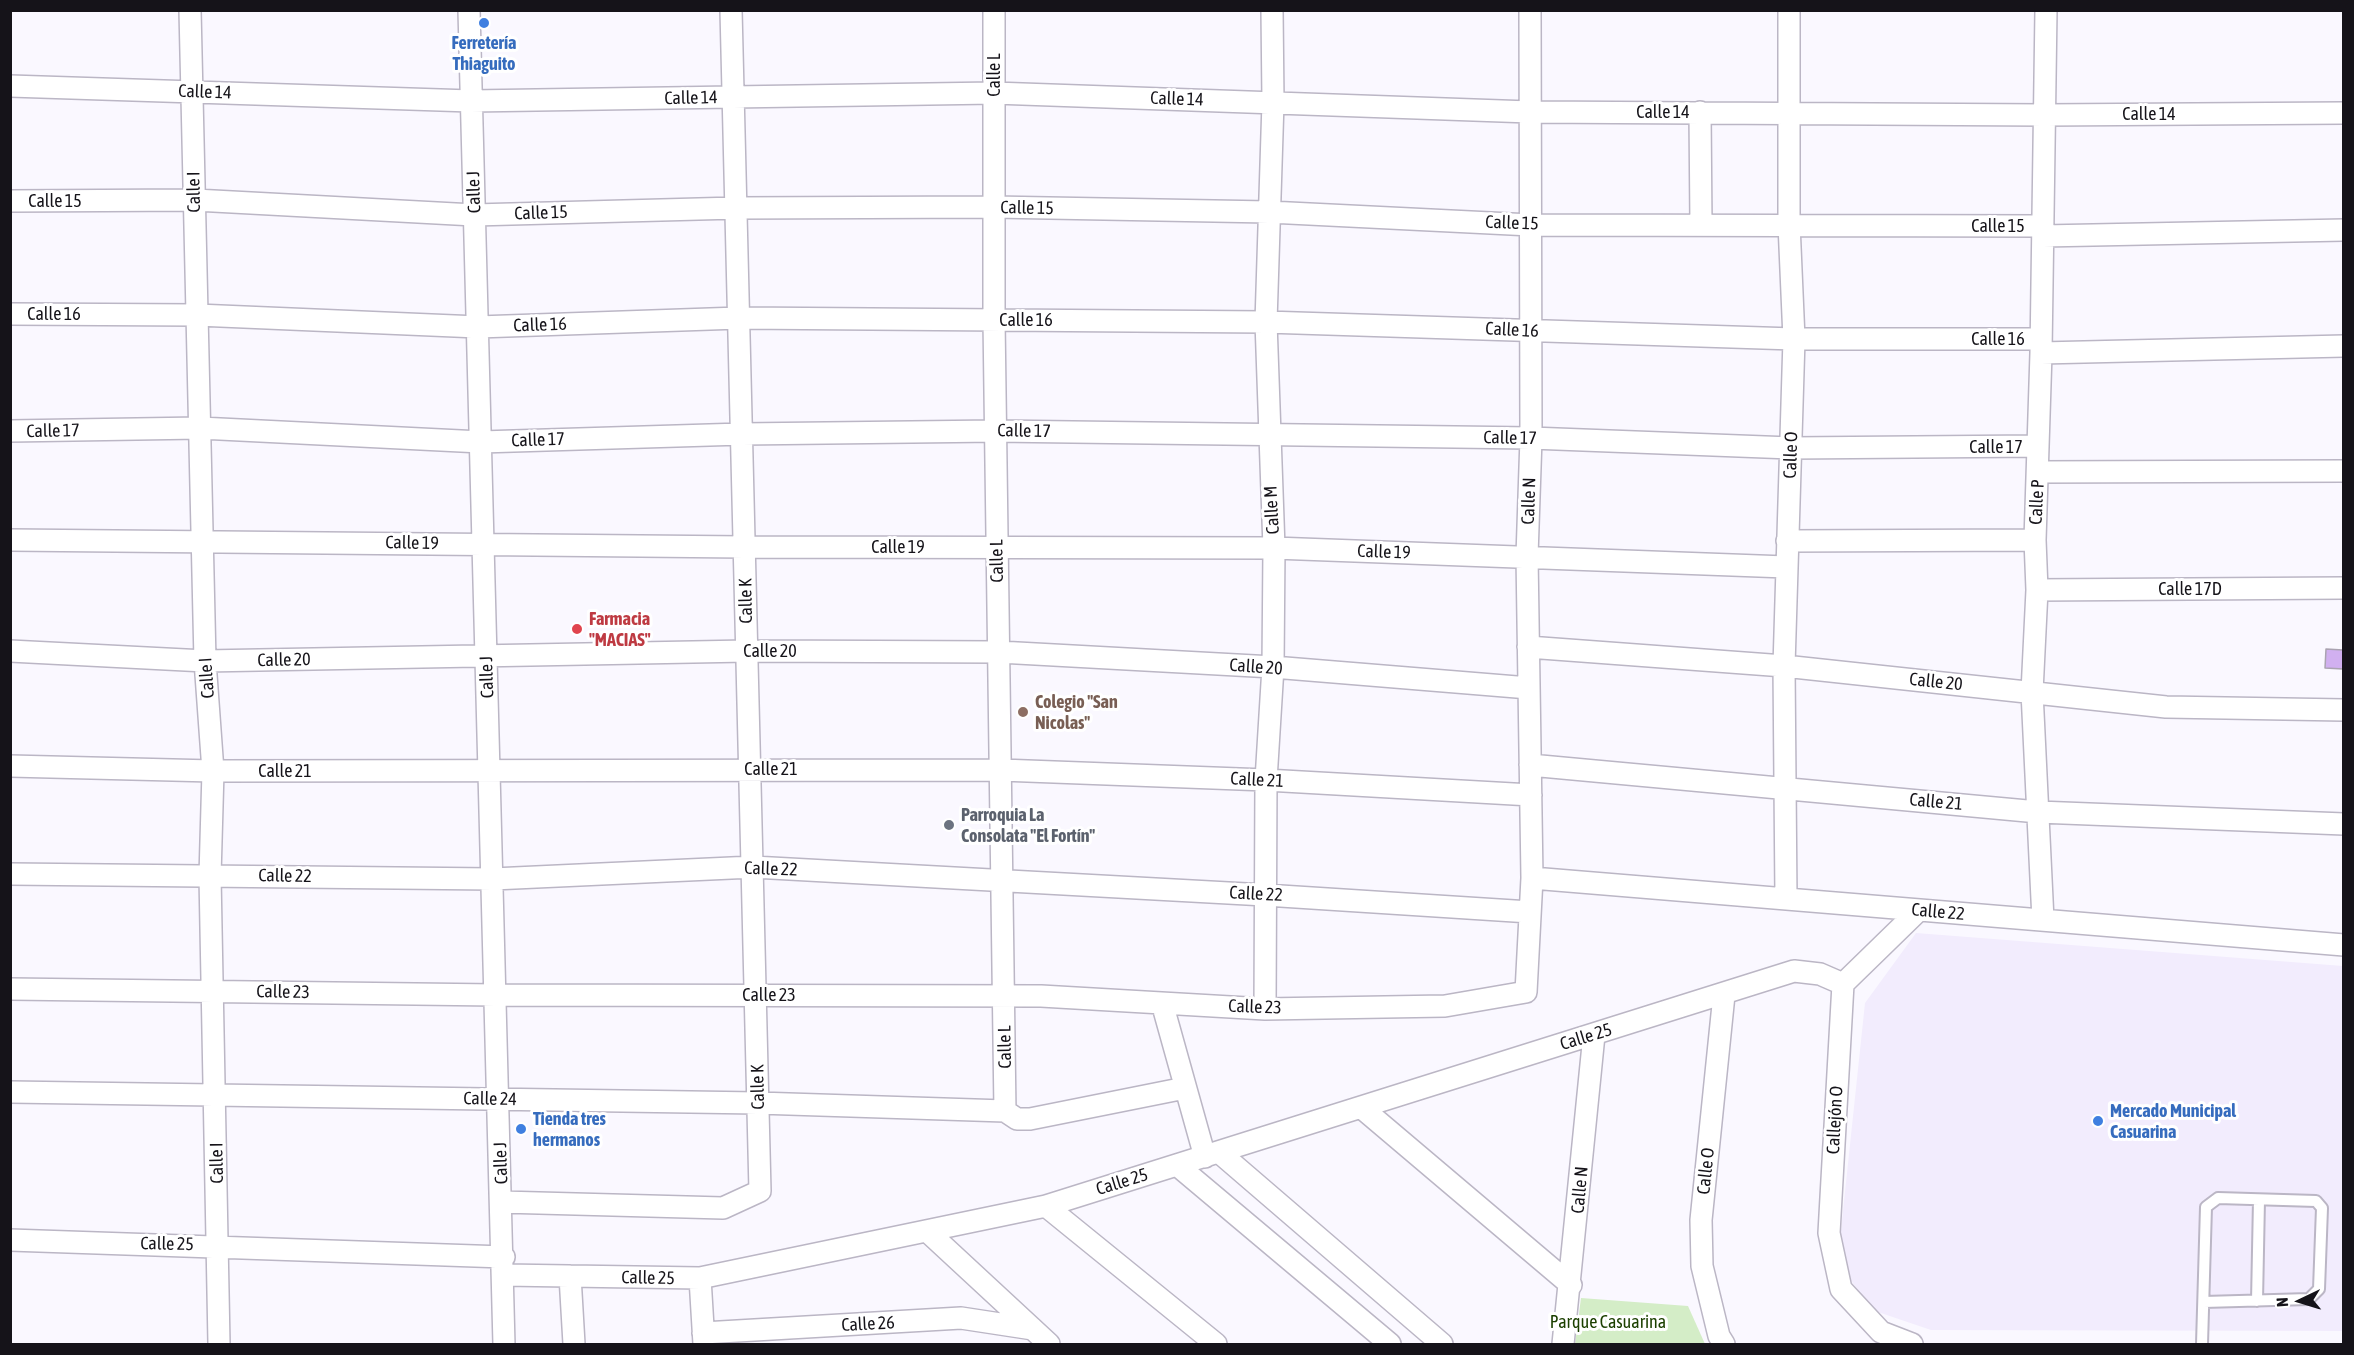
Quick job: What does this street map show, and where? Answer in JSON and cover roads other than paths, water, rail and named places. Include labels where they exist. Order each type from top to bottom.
[{"type":"street","name":"Calle I","points":[[190,10],[205,661],[213,771],[210,876],[219,1245],[219,1344]]},
{"type":"street","name":"Calle J","points":[[469,10],[504,1266],[504,1344]]},
{"type":"street","name":"Calle K","points":[[502,1202],[723,1208],[760,1191],[731,10]]},
{"type":"street","name":"Calle L","points":[[994,10],[994,320],[1005,1111]]},
{"type":"street","name":"Calle M","points":[[1265,1009],[1266,780],[1273,668],[1274,548],[1266,322],[1273,102],[1272,10]]},
{"type":"street","name":"Calle N","points":[[1526,992],[1532,878],[1527,556],[1531,438],[1530,10]]},
{"type":"street","name":"Calle O","points":[[1786,899],[1784,666],[1794,339],[1789,225],[1789,10]]},
{"type":"street","name":"Calle P","points":[[2043,920],[2032,692],[2037,590],[2035,540],[2041,346],[2046,10]]},
{"type":"street","name":"Calle 14","points":[[10,86],[471,101],[994,93],[1530,112],[2045,115],[2343,113]]},
{"type":"street","points":[[1700,112],[1701,225]]},
{"type":"street","name":"Calle 15","points":[[10,201],[195,200],[474,215],[736,208],[994,207],[1269,212],[1531,225],[1789,225],[2043,231],[2343,230]]},
{"type":"street","name":"Calle 16","points":[[10,314],[197,315],[478,327],[739,318],[1266,322],[2041,346],[2343,346]]},
{"type":"street","name":"Calle 17","points":[[10,431],[200,428],[481,442],[742,434],[996,431],[1531,438],[1791,448],[2038,446]]},
{"type":"street","name":"Calle 17","points":[[2038,472],[2343,471]]},
{"type":"street","name":"Calle 19","points":[[10,540],[202,540],[745,547],[1274,548],[1786,567]]},
{"type":"street","points":[[1787,541],[2035,540]]},
{"type":"street","name":"Calle 17D","points":[[2037,590],[2343,588]]},
{"type":"street","name":"Calle 20","points":[[1528,647],[1784,666],[2166,706],[2343,710]]},
{"type":"street","name":"Calle 20","points":[[10,651],[205,661],[747,651],[999,652],[1273,668],[1529,688]]},
{"type":"street","name":"Calle 21","points":[[1530,765],[2038,812],[2343,824]]},
{"type":"street","name":"Calle 21","points":[[10,766],[213,771],[1001,770],[1266,780],[1531,795]]},
{"type":"street","name":"Calle 22","points":[[10,874],[493,879],[753,867],[1530,912]]},
{"type":"street","name":"Calle 22","points":[[1532,878],[2343,945]]},
{"type":"street","points":[[1724,995],[1794,970],[1820,974],[1843,984],[1919,910]]},
{"type":"street","name":"Callejón O","points":[[1843,984],[1829,1233],[1841,1289],[1881,1332],[1912,1344]]},
{"type":"street","name":"Calle 23","points":[[10,989],[1004,996],[1265,1009],[1445,1006],[1526,992]]},
{"type":"street","name":"Calle O","points":[[1724,995],[1701,1220],[1702,1266],[1719,1336],[1724,1344]]},
{"type":"street","name":"Calle 25","points":[[10,1240],[219,1245],[504,1266],[570,1276],[700,1278],[1046,1206],[1724,995]]},
{"type":"street","points":[[1162,1003],[1185,1088],[1213,1155],[1442,1344]]},
{"type":"street","name":"Calle N","points":[[1563,1344],[1594,1035]]},
{"type":"street","points":[[1005,1111],[1017,1119],[1030,1119],[1185,1088]]},
{"type":"street","name":"Calle 24","points":[[10,1092],[759,1103],[1005,1111]]},
{"type":"street","points":[[1362,1108],[1570,1285]]},
{"type":"street","points":[[1177,1165],[1390,1344]]},
{"type":"street","points":[[1046,1206],[1216,1344]]},
{"type":"street","points":[[927,1231],[1049,1344]]},
{"type":"street","points":[[570,1276],[574,1344]]},
{"type":"street","points":[[700,1278],[703,1339]]},
{"type":"street","name":"Calle 26","points":[[703,1339],[961,1318],[1033,1329]]},
{"type":"lane","points":[[2202,1344],[2206,1207],[2218,1198],[2316,1201],[2322,1208],[2319,1289],[2310,1299],[2204,1302]]},
{"type":"lane","points":[[2258,1300],[2259,1200]]},
{"type":"place","name":"Ferretería Thiaguito","points":[[484,23]]},
{"type":"place","name":"Farmacia \"MACIAS\"","points":[[577,629]]},
{"type":"place","name":"Colegio \"San Nicolas\"","points":[[1023,712]]},
{"type":"place","name":"Parroquia La Consolata \"El Fortín\"","points":[[949,825]]},
{"type":"place","name":"Mercado Municipal Casuarina","points":[[2098,1121]]},
{"type":"place","name":"Tienda tres hermanos","points":[[521,1129]]},
{"type":"park label","name":"Parque Casuarina","points":[[1608,1322]]}]
